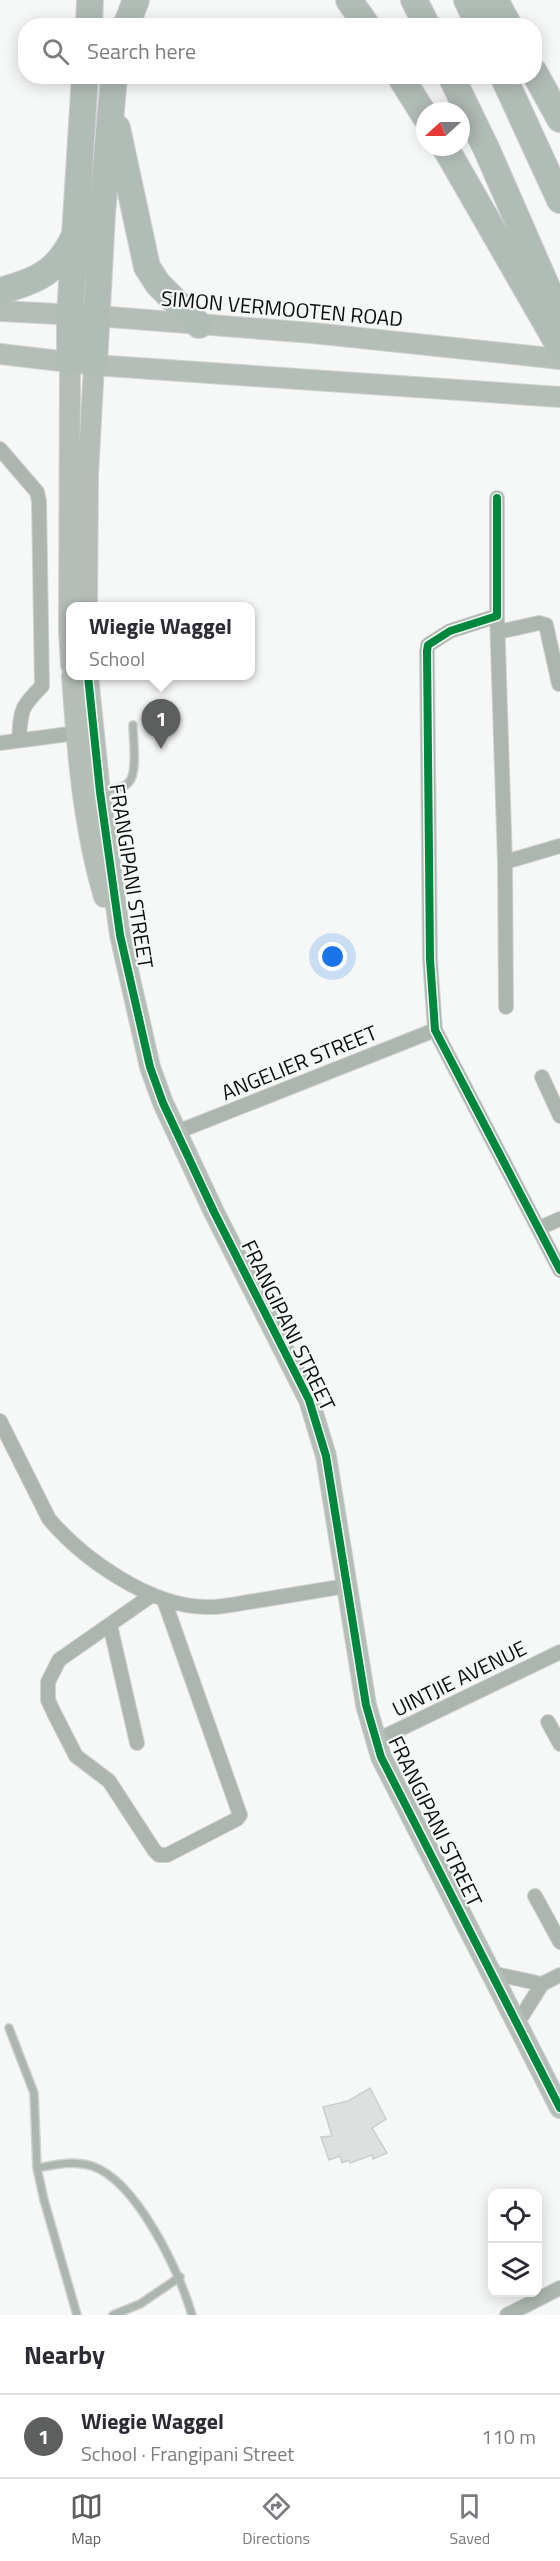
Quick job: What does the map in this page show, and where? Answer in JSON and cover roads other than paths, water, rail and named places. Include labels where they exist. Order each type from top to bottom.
[{"type":"highway","points":[[89,18],[90,0]]},
{"type":"highway","points":[[129,18],[136,0]]},
{"type":"highway","points":[[349,0],[361,18]]},
{"type":"highway","points":[[414,0],[423,18]]},
{"type":"highway","points":[[467,0],[475,18]]},
{"type":"highway","points":[[495,0],[505,18]]},
{"type":"highway","points":[[82,364],[70,315],[85,84]]},
{"type":"highway","points":[[82,364],[97,316],[102,214],[113,84]]},
{"type":"highway","points":[[405,84],[416,102]]},
{"type":"highway","points":[[455,84],[486,148],[560,317]]},
{"type":"highway","points":[[506,84],[560,200]]},
{"type":"highway","points":[[541,84],[560,119]]},
{"type":"highway","points":[[112,107],[145,262],[158,284],[199,325]]},
{"type":"highway","points":[[450,156],[560,347]]},
{"type":"highway","points":[[0,291],[37,279],[52,270],[64,256],[76,233]]},
{"type":"street","name":"SIMON VERMOOTEN ROAD","points":[[0,311],[97,316],[313,333],[560,360]]},
{"type":"street","points":[[0,354],[82,364],[560,398]]},
{"type":"street","points":[[82,364],[88,475],[87,602]]},
{"type":"street","points":[[70,602],[82,364]]},
{"type":"street","points":[[0,449],[37,492],[39,501],[42,686],[26,701],[21,711],[19,740]]},
{"type":"street","points":[[496,498],[497,616],[505,862],[506,1006]]},
{"type":"street","points":[[497,616],[438,637],[428,645],[427,651],[430,959],[435,1030],[560,1270]]},
{"type":"street","points":[[498,632],[539,623],[546,625],[559,684]]},
{"type":"street","name":"FRANGIPANI STREET","points":[[73,680],[100,792],[120,936],[147,1058],[159,1093],[214,1212],[309,1400],[326,1456],[366,1705],[375,1741],[389,1776],[560,2108]]},
{"type":"street","name":"FRANGIPANI STREET","points":[[88,680],[84,732],[88,827],[106,903],[120,936]]},
{"type":"street","points":[[0,743],[84,732]]},
{"type":"street","points":[[505,862],[560,846]]},
{"type":"street","name":"ANGELIER STREET","points":[[177,1132],[435,1030]]},
{"type":"street","points":[[542,1077],[560,1116]]},
{"type":"street","points":[[539,1228],[560,1219]]},
{"type":"street","points":[[0,1421],[49,1519],[61,1533],[98,1563],[158,1598],[185,1605],[214,1607],[346,1586]]},
{"type":"street","points":[[158,1598],[240,1815],[237,1819],[166,1855],[159,1855],[154,1850],[109,1781],[76,1755],[48,1700],[48,1682],[59,1660],[110,1625],[158,1598]]},
{"type":"street","points":[[110,1625],[137,1743]]},
{"type":"street","name":"UINTJIE AVENUE","points":[[375,1741],[560,1652]]},
{"type":"street","points":[[548,1722],[560,1744]]},
{"type":"street","points":[[535,1896],[560,1942]]},
{"type":"street","points":[[491,1973],[542,1984]]},
{"type":"street","points":[[517,2024],[542,1984],[560,1975]]},
{"type":"street","points":[[507,2315],[560,2288]]},
{"type":"lane","points":[[100,792],[130,782],[134,770],[133,725]]},
{"type":"lane","points":[[9,2028],[34,2093],[37,2168],[77,2315]]},
{"type":"lane","points":[[37,2168],[73,2163],[93,2166],[104,2172],[134,2201],[169,2253],[180,2277],[192,2315]]},
{"type":"lane","points":[[112,2315],[140,2304],[180,2277]]},
{"type":"place","name":"Wiegie Waggel","points":[[161,749]]}]
